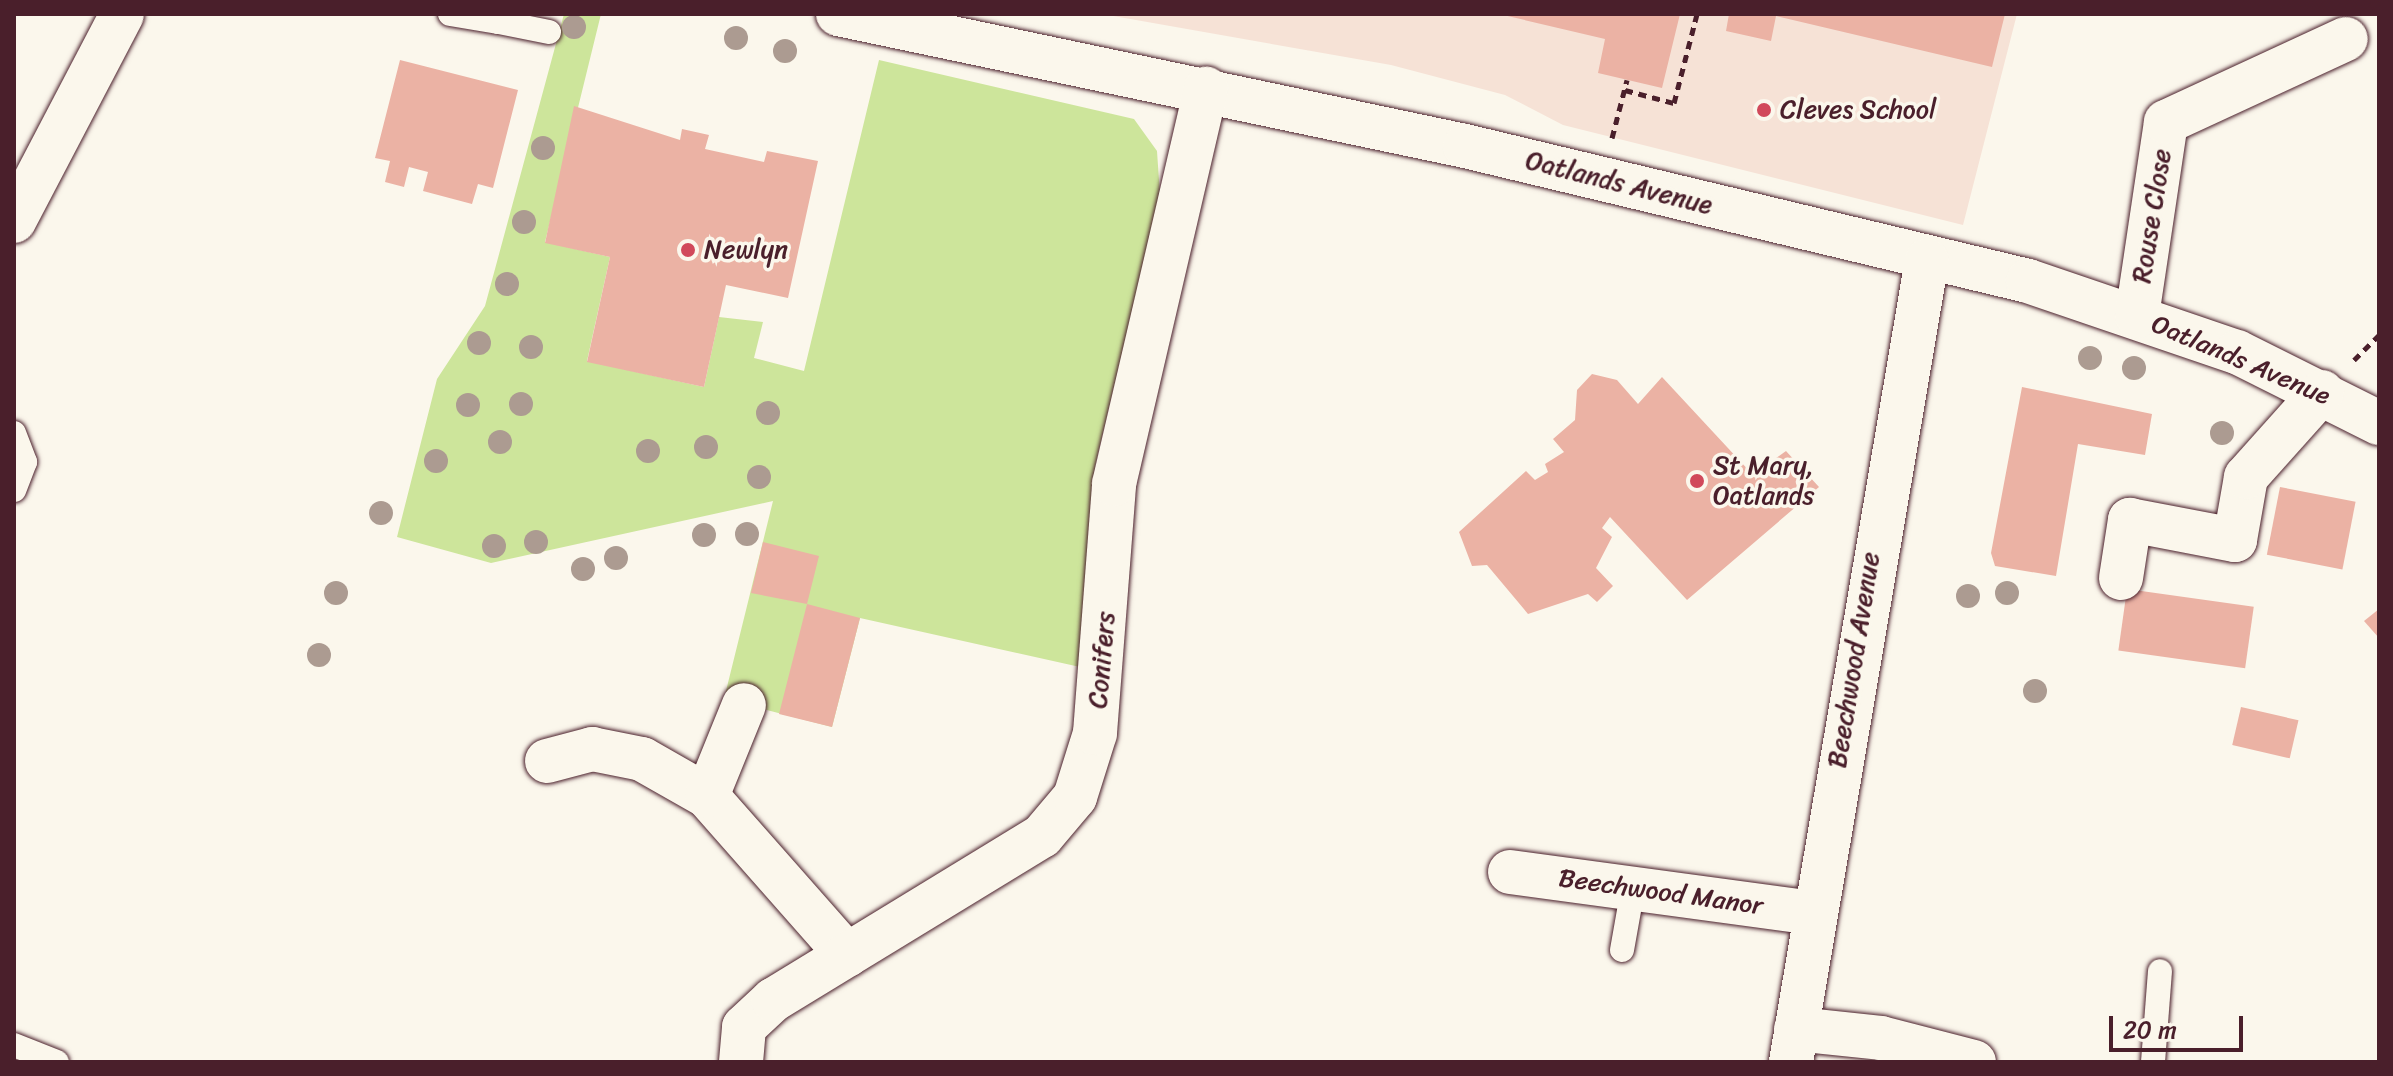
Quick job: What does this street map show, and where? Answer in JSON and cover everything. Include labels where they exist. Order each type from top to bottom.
[{"type":"street","points":[[14,221],[122,14]]},
{"type":"street","name":"Oatlands Avenue","points":[[838,14],[1206,89],[1602,178],[1927,260],[2028,281],[2137,316],[2322,392],[2379,423]]},
{"type":"street","name":"Rouse Close","points":[[2137,316],[2166,122],[2346,39]]},
{"type":"street","name":"Conifers","points":[[741,1062],[744,1027],[773,1000],[1042,836],[1075,797],[1095,733],[1114,484],[1206,89]]},
{"type":"street","name":"Beechwood Avenue","points":[[1794,1046],[1813,913],[1927,260]]},
{"type":"street","points":[[2121,578],[2130,520],[2235,540],[2246,477],[2322,392]]},
{"type":"street","points":[[707,796],[744,705]]},
{"type":"street","points":[[547,761],[592,749],[642,759],[707,796],[847,955]]},
{"type":"street","name":"Beechwood Manor","points":[[1510,872],[1813,913]]},
{"type":"street","points":[[1794,1046],[1881,1038],[1974,1062]]},
{"type":"lane","points":[[450,14],[500,18],[549,32]]},
{"type":"lane","points":[[14,433],[25,462],[14,490]]},
{"type":"lane","points":[[1622,950],[1633,888]]},
{"type":"lane","points":[[2153,1062],[2160,971]]},
{"type":"lane","points":[[14,1045],[57,1062]]},
{"type":"path","points":[[1625,90],[1674,103],[1697,14]]},
{"type":"path","points":[[1602,178],[1627,80]]},
{"type":"shaded area","name":"Cleves School","points":[[1102,14],[2017,14],[1963,225],[1563,125],[1505,95],[1391,65]]},
{"type":"green space","points":[[564,14],[601,14],[545,242],[610,257],[587,361],[704,387],[719,317],[763,322],[754,358],[804,371],[879,60],[1134,119],[1157,151],[1160,195],[1095,466],[1080,667],[860,618],[832,727],[724,699],[773,501],[491,563],[397,537],[437,379],[485,306]]},
{"type":"building","points":[[1499,14],[1680,14],[1662,88],[1598,73],[1605,39]]},
{"type":"building","points":[[1729,14],[2005,14],[1992,67],[1776,16],[1771,41],[1726,31]]},
{"type":"building","points":[[400,60],[518,90],[493,188],[478,184],[472,204],[423,191],[428,172],[409,167],[404,187],[385,182],[390,161],[375,158]]},
{"type":"building","name":"Newlyn","points":[[574,106],[680,140],[682,129],[709,135],[705,149],[764,162],[767,151],[818,161],[788,298],[726,285],[704,387],[587,362],[610,257],[545,243]]},
{"type":"building","name":"St Mary, Oatlands","points":[[1592,374],[1617,380],[1638,404],[1662,377],[1753,475],[1786,451],[1819,487],[1687,600],[1610,517],[1602,528],[1612,537],[1596,568],[1613,586],[1597,602],[1588,594],[1528,614],[1487,565],[1472,566],[1459,532],[1526,471],[1535,480],[1548,472],[1545,464],[1564,452],[1553,439],[1575,420],[1577,390]]},
{"type":"building","points":[[2022,387],[2152,414],[2145,455],[2078,444],[2056,576],[1995,566],[1991,553]]},
{"type":"building","points":[[2280,487],[2356,502],[2342,569],[2267,555]]},
{"type":"building","points":[[763,542],[819,556],[807,604],[751,593]]},
{"type":"building","points":[[2127,589],[2254,607],[2245,668],[2118,650]]},
{"type":"building","points":[[807,604],[860,618],[832,727],[779,714]]},
{"type":"building","points":[[2379,609],[2379,638],[2364,621]]},
{"type":"building","points":[[2241,707],[2298,720],[2290,758],[2232,745]]},
{"type":"place","name":"Cleves School","points":[[1764,110]]},
{"type":"place","name":"Newlyn","points":[[688,250]]},
{"type":"place","name":"St Mary, Oatlands","points":[[1697,481]]}]
